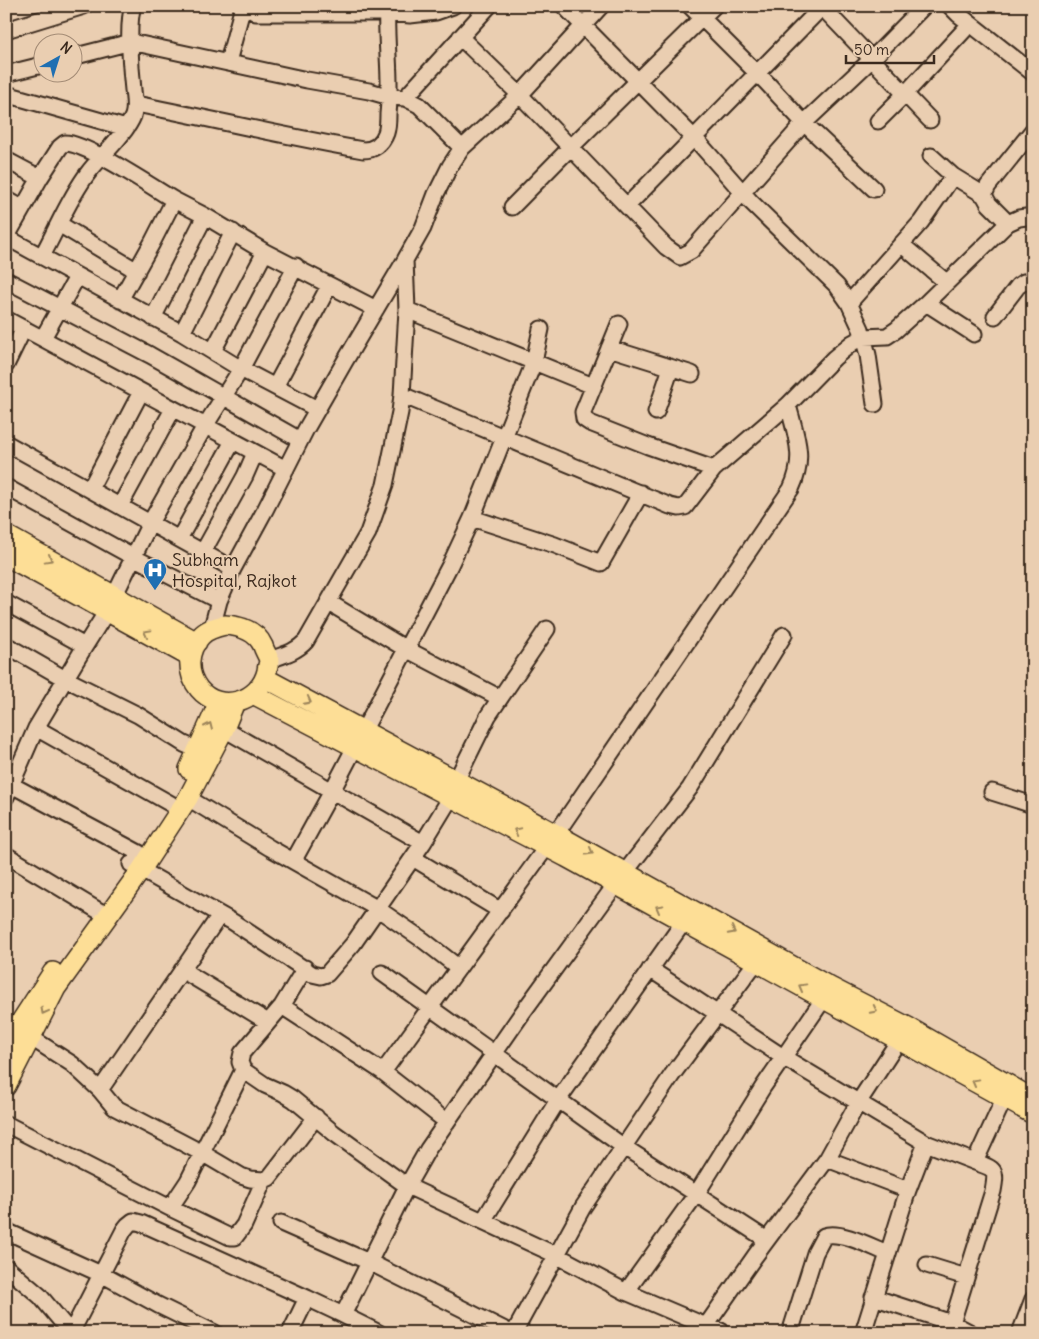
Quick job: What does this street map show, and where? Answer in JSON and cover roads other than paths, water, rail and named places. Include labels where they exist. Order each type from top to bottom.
[{"type":"main road","points":[[6,535],[111,603],[193,650]]},
{"type":"main road","points":[[6,556],[111,603]]},
{"type":"main road","points":[[225,625],[238,626],[251,632],[260,641],[267,669],[253,694],[245,700],[227,702],[208,697],[199,690],[193,680],[190,669],[193,650],[201,636],[212,628],[225,625]]},
{"type":"main road","points":[[267,669],[454,789]]},
{"type":"main road","points":[[253,694],[355,747],[454,789],[551,840],[1007,1092],[1033,1114]]},
{"type":"main road","points":[[6,1086],[56,988],[224,729],[227,702]]},
{"type":"main road","points":[[179,801],[198,750],[227,702]]},
{"type":"main road","points":[[6,1048],[12,1035],[46,981],[137,862]]},
{"type":"main road","points":[[1007,1092],[1033,1099]]},
{"type":"street","points":[[6,30],[84,6]]},
{"type":"street","points":[[42,256],[74,195],[132,117],[136,104],[133,90],[130,20],[133,6]]},
{"type":"street","points":[[228,62],[244,6],[246,9],[256,13],[387,10],[423,15],[453,6]]},
{"type":"street","points":[[397,98],[460,37],[488,6]]},
{"type":"street","points":[[564,6],[638,80],[743,191],[751,202],[837,286],[849,303],[862,329],[875,404]]},
{"type":"street","points":[[212,628],[219,601],[233,569],[317,409],[423,228],[436,194],[450,166],[462,148],[520,95],[583,24],[602,6]]},
{"type":"street","points":[[690,6],[804,123],[874,189]]},
{"type":"street","points":[[512,207],[571,146],[714,6]]},
{"type":"street","points":[[460,37],[571,146],[666,246],[680,257],[691,251],[804,123],[872,59],[924,6]]},
{"type":"street","points":[[950,6],[1033,73]]},
{"type":"street","points":[[628,206],[822,7],[930,120]]},
{"type":"street","points":[[136,104],[363,150],[375,148],[382,142],[386,133],[397,98],[387,10]]},
{"type":"street","points":[[878,121],[970,24]]},
{"type":"street","points":[[82,54],[131,42],[397,98],[419,105],[462,148]]},
{"type":"street","points":[[6,74],[32,68]]},
{"type":"street","points":[[6,94],[122,132]]},
{"type":"street","points":[[984,194],[988,186],[1032,133]]},
{"type":"street","points":[[317,409],[241,369],[182,333],[6,237],[22,208],[60,148],[65,143],[70,143],[104,153],[174,200],[265,252],[296,266],[329,286],[376,309]]},
{"type":"street","points":[[931,156],[953,176],[984,194],[989,204],[1008,223]]},
{"type":"street","points":[[6,160],[40,178]]},
{"type":"street","points":[[849,303],[920,222],[953,176]]},
{"type":"street","points":[[6,199],[22,208]]},
{"type":"street","points":[[120,300],[174,200]]},
{"type":"street","points":[[153,318],[205,216]]},
{"type":"street","points":[[402,395],[670,506],[685,507],[714,469],[788,405],[834,358],[852,343],[863,337],[887,336],[896,330],[1008,223],[1020,218],[1033,216]]},
{"type":"street","points":[[59,224],[137,271]]},
{"type":"street","points":[[182,333],[233,232]]},
{"type":"street","points":[[901,244],[946,282]]},
{"type":"street","points":[[213,351],[265,252]]},
{"type":"street","points":[[267,669],[299,648],[306,641],[368,533],[381,500],[402,395],[407,310],[405,260]]},
{"type":"street","points":[[296,266],[241,369],[150,523],[111,603],[36,728],[8,788],[137,862],[312,974],[320,976],[327,974],[353,944],[423,843],[454,789],[488,716],[547,629]]},
{"type":"street","points":[[43,338],[77,277]]},
{"type":"street","points":[[6,280],[150,355],[300,440]]},
{"type":"street","points":[[995,316],[1018,286],[1024,282],[1033,281]]},
{"type":"street","points":[[275,387],[329,286]]},
{"type":"street","points":[[926,303],[974,334]]},
{"type":"street","points":[[407,310],[593,386]]},
{"type":"street","points":[[6,319],[286,469]]},
{"type":"street","points":[[618,324],[583,412],[584,419],[648,446],[714,469]]},
{"type":"street","points":[[6,365],[24,328]]},
{"type":"street","points":[[294,860],[450,565],[472,518],[534,362],[541,329]]},
{"type":"street","points":[[609,348],[692,374]]},
{"type":"street","points":[[656,412],[671,368]]},
{"type":"street","points":[[90,489],[141,392]]},
{"type":"street","points":[[383,1072],[551,840],[791,489],[798,476],[800,462],[799,444],[788,405]]},
{"type":"street","points":[[120,506],[173,409]]},
{"type":"street","points":[[179,539],[233,441]]},
{"type":"street","points":[[6,443],[233,569]]},
{"type":"street","points":[[203,552],[245,476],[255,452]]},
{"type":"street","points":[[6,487],[132,557],[219,601]]},
{"type":"street","points":[[472,518],[555,544],[601,562],[641,493]]},
{"type":"street","points":[[328,602],[406,649],[500,698]]},
{"type":"street","points":[[6,603],[85,646]]},
{"type":"street","points":[[344,1315],[407,1186],[428,1149],[620,878],[694,782],[784,635]]},
{"type":"street","points":[[6,645],[198,750]]},
{"type":"street","points":[[36,728],[294,860],[378,909],[459,968]]},
{"type":"street","points":[[224,729],[423,843]]},
{"type":"street","points":[[992,792],[1033,805]]},
{"type":"street","points":[[6,856],[99,911]]},
{"type":"street","points":[[413,858],[501,911]]},
{"type":"street","points":[[100,1090],[220,915]]},
{"type":"street","points":[[483,1221],[558,1100],[688,915]]},
{"type":"street","points":[[281,1223],[369,1262],[513,1333],[583,1207],[716,1014],[760,955]]},
{"type":"street","points":[[305,968],[282,1006],[242,1053],[240,1062],[244,1070],[265,1085],[288,1096],[334,1133],[407,1186],[556,1255],[626,1292],[722,1332]]},
{"type":"street","points":[[650,969],[783,1058],[926,1143],[994,1170],[996,1174],[993,1191],[952,1323]]},
{"type":"street","points":[[182,970],[268,1022]]},
{"type":"street","points":[[382,973],[624,1147],[767,1240]]},
{"type":"street","points":[[626,1292],[697,1193],[783,1058],[828,993]]},
{"type":"street","points":[[282,1006],[383,1072],[447,1122]]},
{"type":"street","points":[[706,1326],[827,1159],[858,1103],[903,1034]]},
{"type":"street","points":[[30,1037],[72,1064],[100,1090],[114,1107],[202,1153],[241,1176],[250,1179],[264,1180],[269,1178],[316,1117]]},
{"type":"street","points":[[170,1208],[188,1181],[244,1070]]},
{"type":"street","points":[[975,1162],[1007,1092]]},
{"type":"street","points":[[6,1124],[230,1237],[235,1237],[244,1225],[264,1180]]},
{"type":"street","points":[[863,1333],[887,1253],[926,1143]]},
{"type":"street","points":[[827,1159],[908,1190]]},
{"type":"street","points":[[6,1267],[40,1296],[71,1333],[124,1230],[133,1222],[149,1227],[307,1298],[379,1333]]},
{"type":"street","points":[[6,1231],[103,1274],[158,1305],[215,1333]]},
{"type":"street","points":[[790,1333],[815,1253],[824,1236],[829,1234],[844,1237],[887,1253]]},
{"type":"street","points":[[927,1265],[966,1277]]},
{"type":"street","points":[[290,1333],[307,1298]]},
{"type":"street","points":[[873,1298],[952,1323],[971,1333]]},
{"type":"street","points":[[1020,1333],[1033,1299]]},
{"type":"place","name":"Subham Hospital, Rajkot","points":[[155,591]]}]
